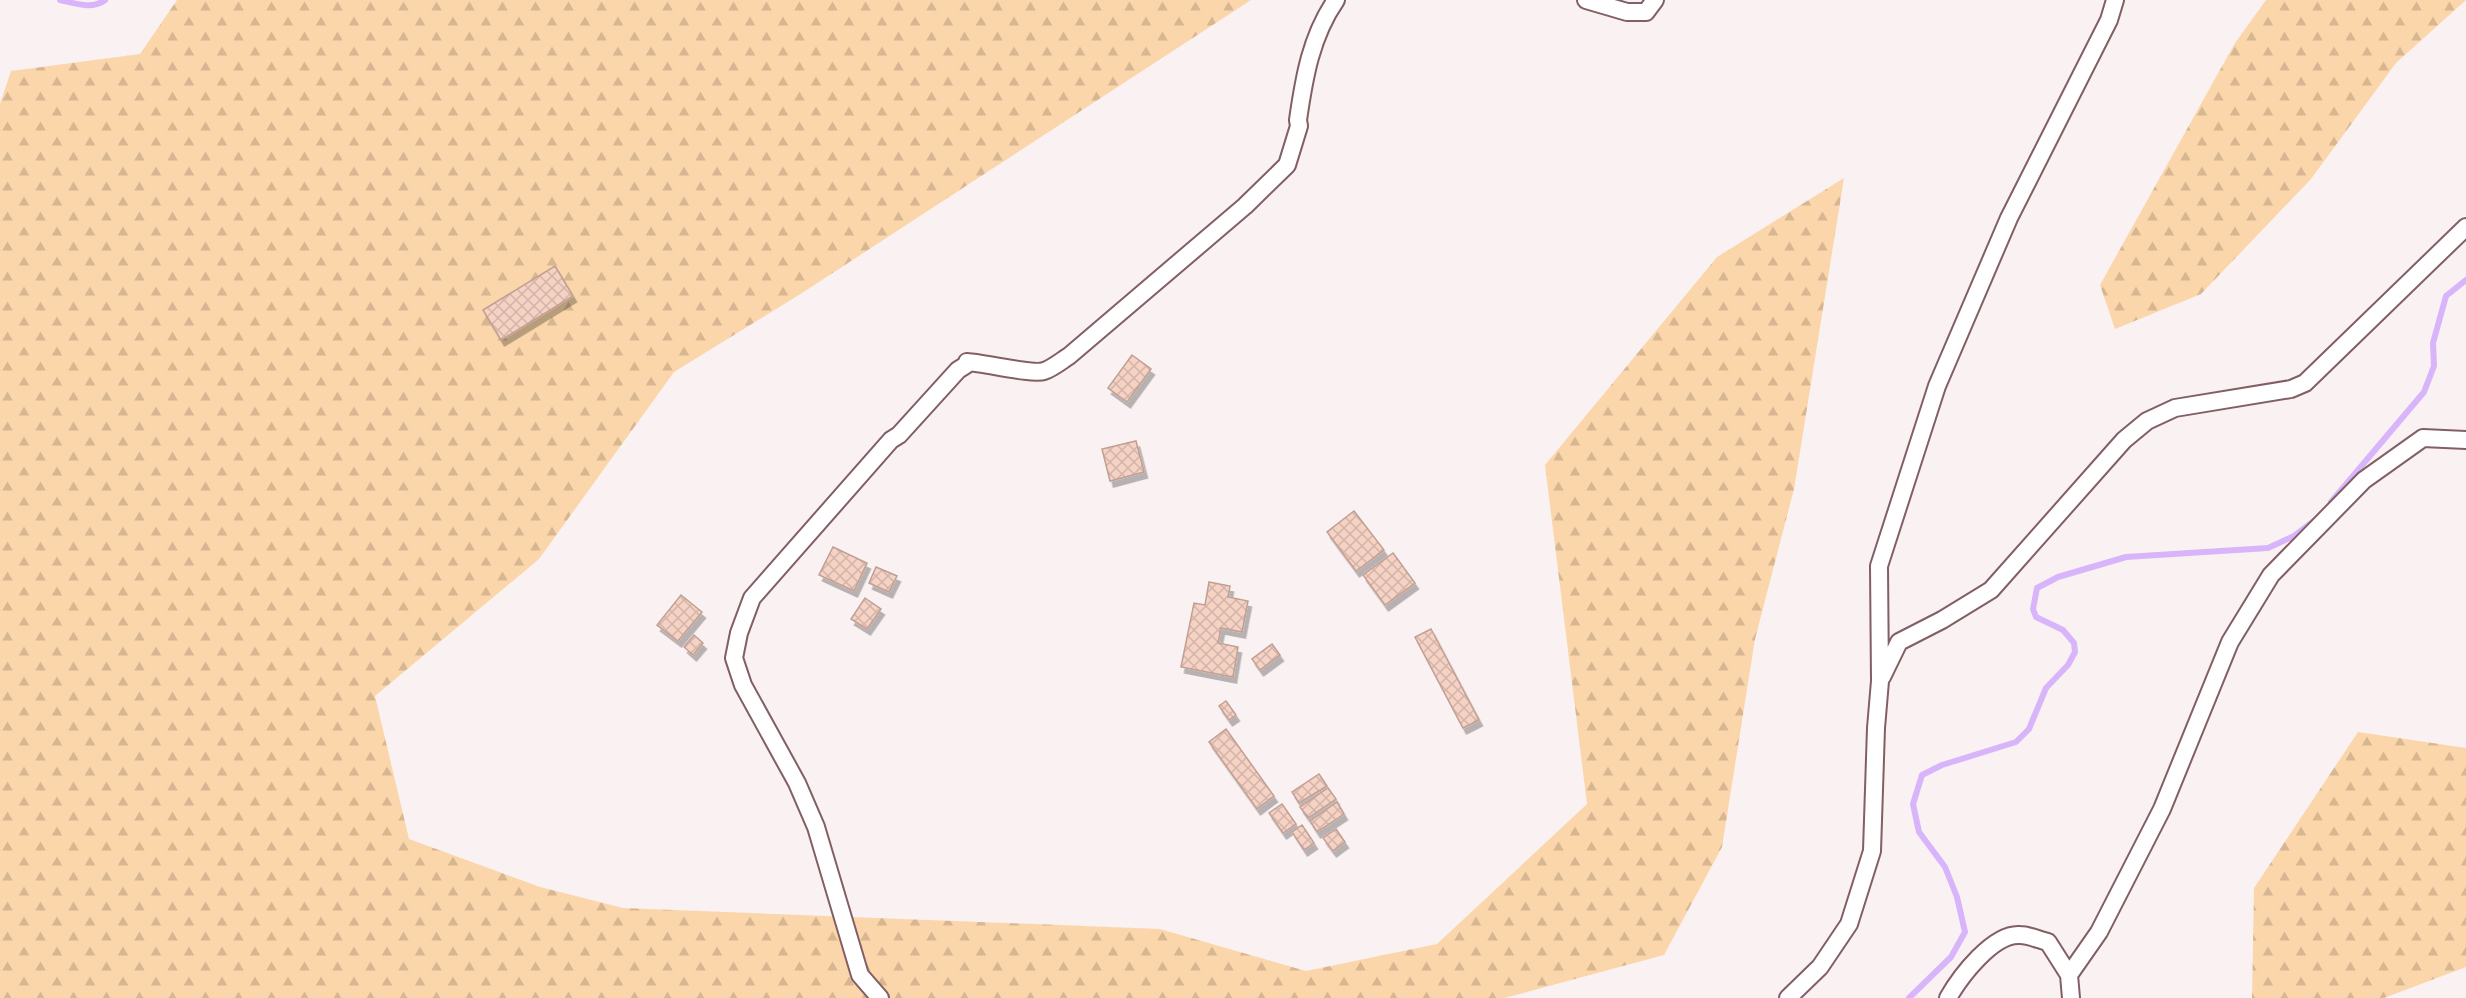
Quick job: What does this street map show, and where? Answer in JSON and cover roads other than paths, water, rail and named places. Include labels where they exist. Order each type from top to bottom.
[{"type":"street","points":[[880,998],[860,975],[816,827],[797,783],[743,685],[734,658],[739,633],[752,598],[891,440],[899,435],[958,370],[968,362],[988,363],[1035,373],[1045,371],[1069,356],[1228,221],[1287,165],[1299,126],[1305,70],[1327,13],[1336,0]]},
{"type":"street","points":[[1586,0],[1628,12],[1646,12],[1655,0]]},
{"type":"street","points":[[1788,998],[1820,967],[1849,924],[1872,851],[1876,728],[1881,681],[1879,566],[1937,386],[2009,218],[2109,20],[2115,0]]},
{"type":"street","points":[[1881,681],[1899,642],[1942,620],[1990,590],[2124,440],[2147,420],[2175,408],[2291,389],[2305,383],[2466,227]]},
{"type":"street","points":[[2069,975],[2099,932],[2162,808],[2230,642],[2271,575],[2364,480],[2423,438],[2466,440]]},
{"type":"street","points":[[1948,998],[1990,946],[2018,934],[2048,942],[2069,975],[2071,998]]},
{"type":"waterway","points":[[60,0],[89,5],[105,0]]},
{"type":"waterway","points":[[2331,502],[2424,392],[2434,366],[2433,343],[2446,296],[2466,280]]},
{"type":"waterway","points":[[1909,998],[1951,957],[1965,932],[1957,897],[1945,867],[1919,832],[1913,804],[1922,775],[1942,765],[2016,742],[2029,729],[2046,688],[2068,665],[2075,652],[2074,643],[2063,630],[2036,617],[2033,609],[2037,588],[2058,577],[2126,557],[2268,548],[2294,536],[2314,521]]}]
